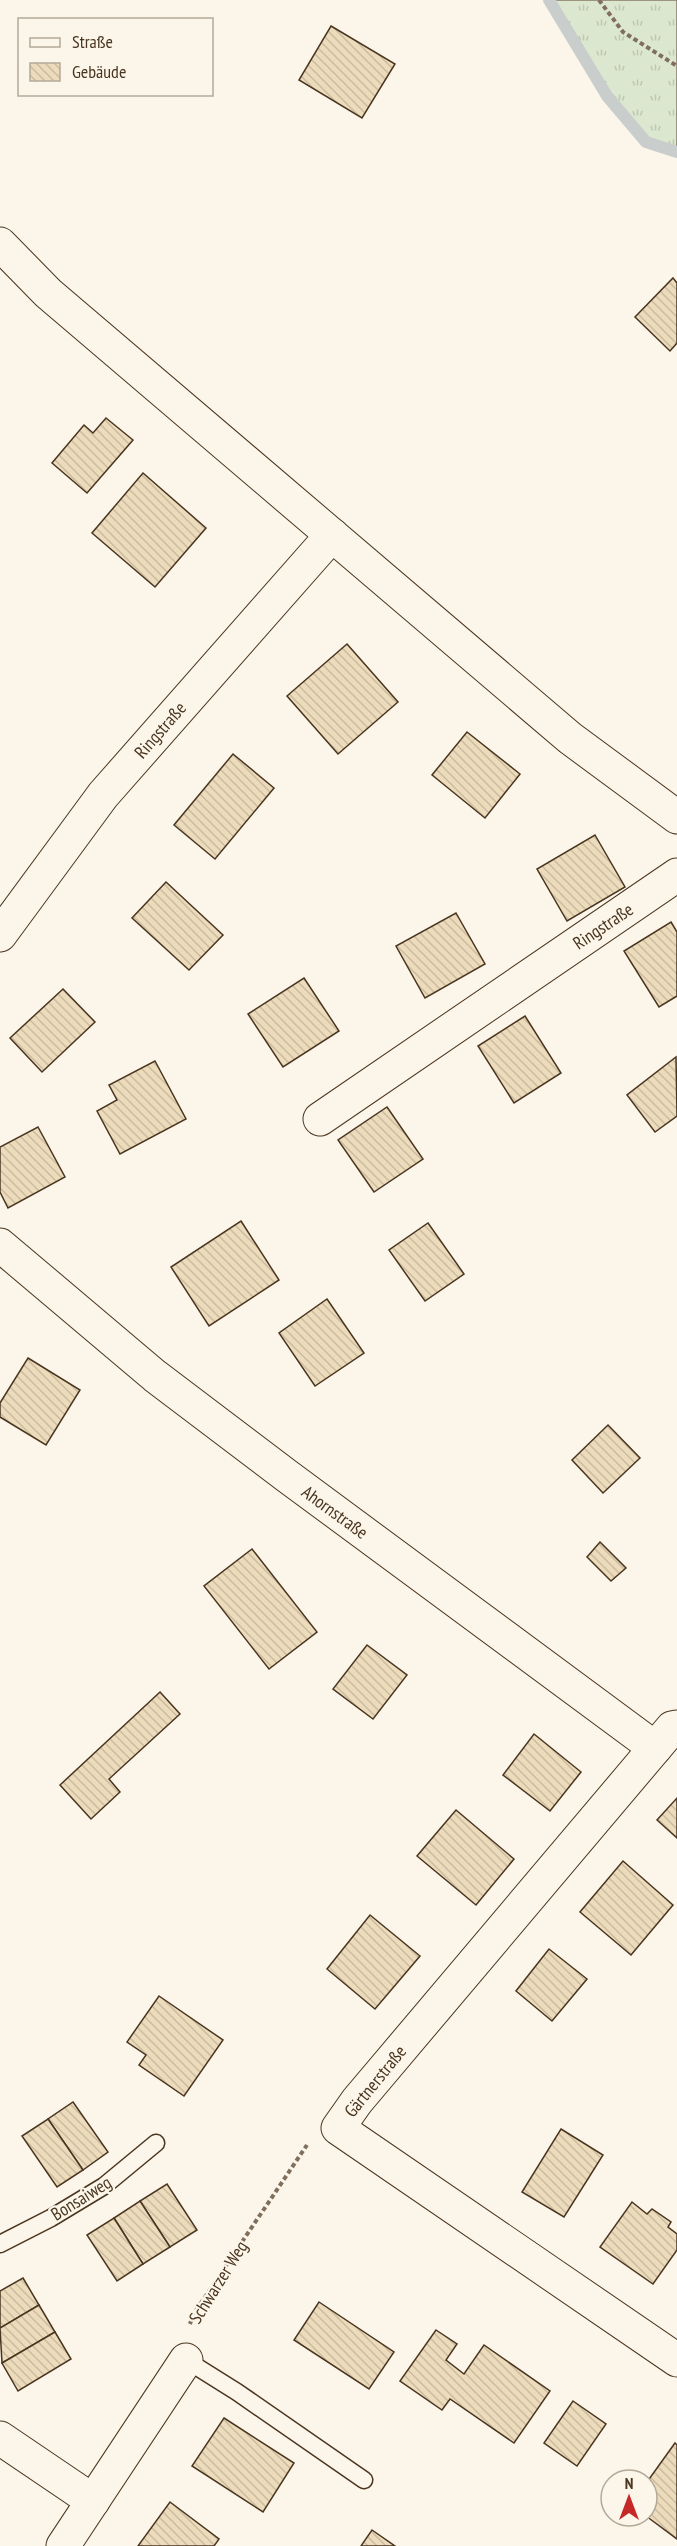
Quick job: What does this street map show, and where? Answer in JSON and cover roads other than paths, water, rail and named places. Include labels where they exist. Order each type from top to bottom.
[{"type":"street","points":[[0,244],[48,293],[570,738],[677,817]]},
{"type":"street","name":"Ringstraße","points":[[0,935],[103,795],[332,535]]},
{"type":"street","name":"Ringstraße","points":[[320,1119],[677,875]]},
{"type":"street","name":"Ahornstraße","points":[[0,1245],[154,1376],[287,1476],[666,1737]]},
{"type":"street","name":"Gärtnerstraße","points":[[666,1737],[357,2101],[338,2128],[677,2360]]},
{"type":"street","points":[[63,2546],[186,2361]]},
{"type":"street","points":[[0,2438],[93,2500]]},
{"type":"lane","name":"Bonsaiweg","points":[[0,2244],[51,2218],[104,2186],[156,2143]]},
{"type":"lane","points":[[186,2361],[237,2392],[364,2480]]},
{"type":"waterway","points":[[549,0],[607,96],[646,142],[677,152]]}]
